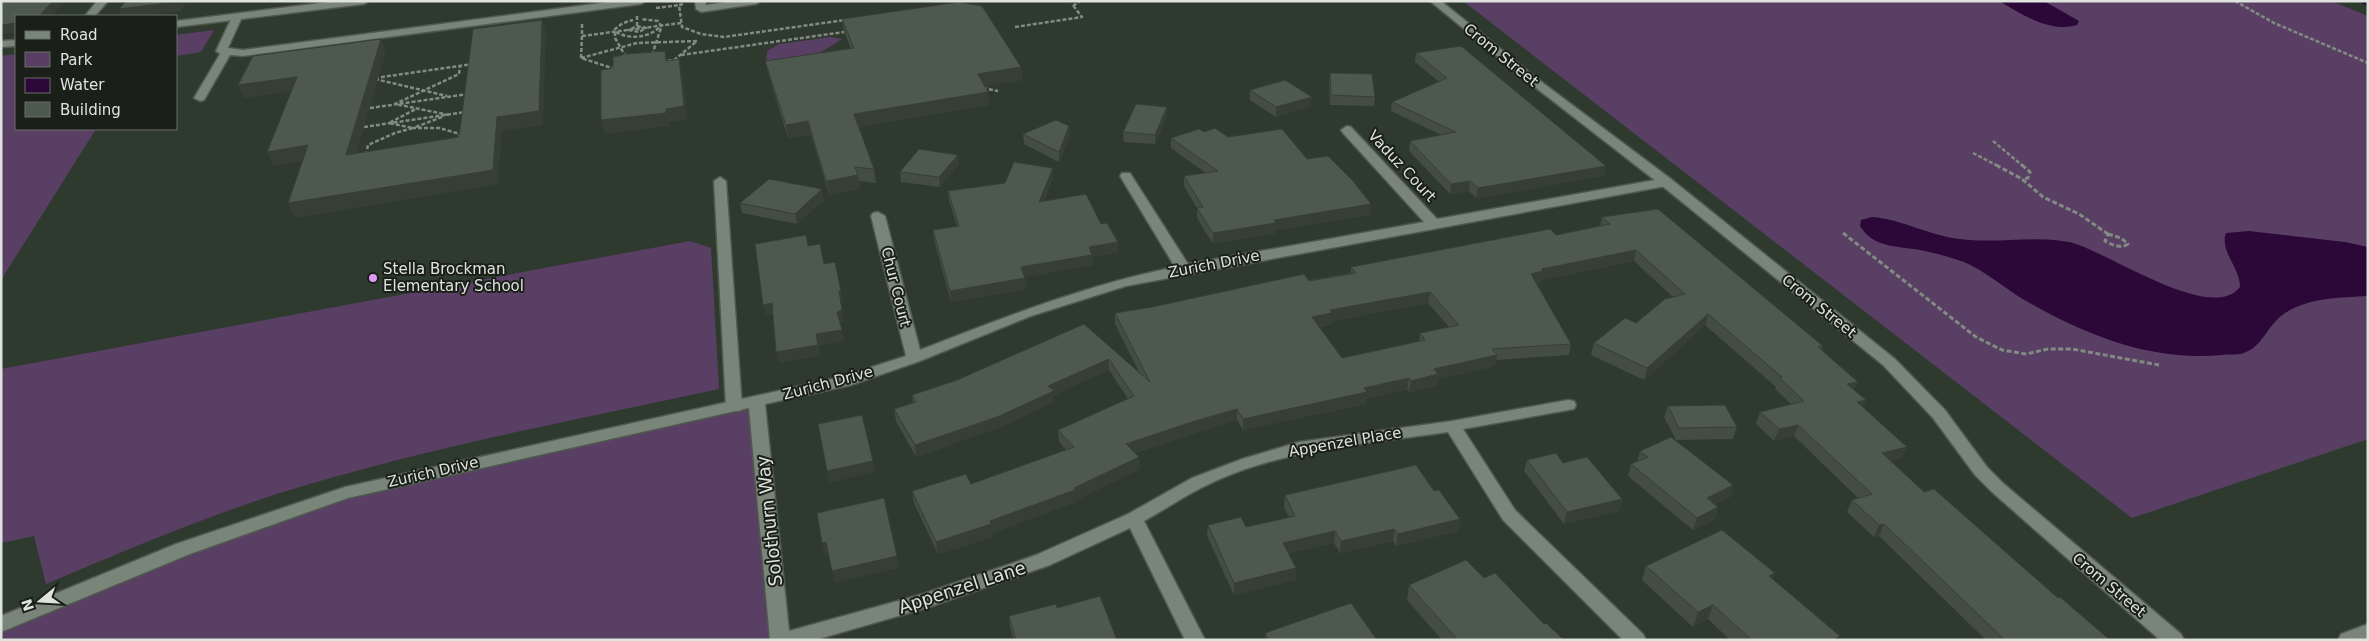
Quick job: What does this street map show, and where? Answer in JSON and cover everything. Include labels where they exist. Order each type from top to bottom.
[{"type":"street","points":[[91,15],[103,1]]},
{"type":"street","points":[[178,24],[364,1]]},
{"type":"street","points":[[237,17],[221,51],[243,54],[641,1]]},
{"type":"street","points":[[695,2],[701,8],[756,1]]},
{"type":"street","name":"Crom Street","points":[[1435,1],[1535,82],[1666,182],[1889,362],[1939,414],[1981,471],[1998,488],[2174,640]]},
{"type":"street","points":[[1,44],[15,42]]},
{"type":"street","points":[[200,98],[227,52]]},
{"type":"street","name":"Vaduz Court","points":[[1347,130],[1434,224]]},
{"type":"street","points":[[1126,176],[1184,269]]},
{"type":"street","points":[[720,181],[734,407]]},
{"type":"street","name":"Zurich Drive","points":[[1,624],[183,549],[345,493],[395,480],[757,402],[845,381],[914,358],[1026,313],[1123,282],[1184,269],[1666,182]]},
{"type":"street","name":"Chur Court","points":[[878,216],[914,358]]},
{"type":"street","name":"Solothurn Way","points":[[757,402],[780,640]]},
{"type":"street","name":"Appenzel Place","points":[[1134,519],[1198,482],[1248,463],[1299,448],[1452,426],[1568,405]]},
{"type":"street","points":[[1452,426],[1508,515],[1636,640]]},
{"type":"street","points":[[1134,519],[1195,640]]},
{"type":"street","name":"Appenzel Lane","points":[[786,640],[926,601],[1043,560],[1134,519]]},
{"type":"street","points":[[2348,640],[2368,632]]},
{"type":"path","points":[[1015,27],[1082,17],[1072,5],[1080,1]]},
{"type":"path","points":[[2235,1],[2274,23],[2368,63]]},
{"type":"path","points":[[695,2],[679,5],[682,27],[709,36],[724,37],[846,20]]},
{"type":"path","points":[[630,63],[615,38],[615,32],[618,26],[623,23],[637,19],[658,20],[661,26],[651,60]]},
{"type":"path","points":[[637,26],[646,28],[639,32],[630,30],[637,26]]},
{"type":"path","points":[[615,32],[622,36],[635,37],[650,34],[661,26]]},
{"type":"path","points":[[680,55],[844,32]]},
{"type":"path","points":[[581,58],[582,36]]},
{"type":"path","points":[[581,58],[620,46],[657,41],[697,41],[673,60],[658,60]]},
{"type":"path","points":[[581,58],[612,68],[621,65]]},
{"type":"path","points":[[372,78],[474,64]]},
{"type":"path","points":[[395,104],[459,74],[460,66]]},
{"type":"path","points":[[372,78],[374,70]]},
{"type":"path","points":[[372,78],[448,96]]},
{"type":"path","points":[[980,88],[998,91]]},
{"type":"path","points":[[370,108],[471,93]]},
{"type":"path","points":[[395,104],[449,115]]},
{"type":"path","points":[[389,123],[418,109]]},
{"type":"path","points":[[364,127],[469,112]]},
{"type":"path","points":[[364,161],[368,145],[395,133],[449,115]]},
{"type":"path","points":[[389,123],[413,128],[439,128],[460,134],[459,140]]},
{"type":"path","points":[[1993,141],[2030,172],[2028,178],[2022,179]]},
{"type":"path","points":[[1973,153],[2022,179],[2043,197],[2078,214],[2108,234],[2121,238],[2128,244],[2119,247],[2110,245],[2105,241],[2105,237],[2108,234]]},
{"type":"path","points":[[1842,233],[1976,337],[2002,350],[2026,354],[2048,349],[2072,348],[2159,365]]},
{"type":"green space","points":[[1463,1],[2331,1],[2368,16],[2368,439],[2132,518]]},
{"type":"green space","points":[[214,30],[201,52],[178,56],[178,35]]},
{"type":"green space","points":[[831,37],[842,39],[815,56],[768,64],[766,66],[767,51],[779,44]]},
{"type":"green space","points":[[15,54],[15,130],[95,130],[1,280],[1,56]]},
{"type":"green space","points":[[690,241],[711,248],[719,389],[458,445],[303,486],[205,519],[46,584],[34,536],[1,543],[1,369]]},
{"type":"green space","points":[[757,402],[780,640],[1,640],[1,624],[345,493]]},
{"type":"water","points":[[1999,1],[2044,1],[2079,21],[2077,25],[2067,27],[2046,24],[2036,21]]},
{"type":"water","points":[[1872,217],[1883,218],[1938,235],[1960,239],[1988,241],[2042,239],[2069,242],[2157,281],[2182,291],[2206,297],[2226,296],[2240,287],[2237,273],[2225,246],[2226,233],[2249,231],[2345,242],[2368,247],[2368,296],[2334,298],[2301,305],[2281,316],[2253,348],[2240,354],[2195,356],[2143,350],[2093,334],[2068,323],[2021,298],[1986,274],[1964,262],[1931,252],[1886,245],[1879,242],[1865,233],[1860,226],[1861,220]]},
{"type":"building","points":[[1,1],[53,1],[40,15],[15,15],[15,23],[1,25]]},
{"type":"building","points":[[126,1],[177,1],[119,9]]},
{"type":"building","points":[[959,2],[982,6],[1021,67],[978,74],[988,92],[854,114],[874,169],[855,167],[858,175],[826,181],[808,121],[786,125],[765,61],[854,48],[842,19]]},
{"type":"building","points":[[542,20],[539,111],[497,117],[493,170],[288,203],[308,145],[267,152],[297,77],[238,85],[253,56],[381,39],[346,155],[459,137],[473,29]]},
{"type":"building","points":[[1461,46],[1606,166],[1478,188],[1470,181],[1451,184],[1410,141],[1456,132],[1392,102],[1447,78],[1416,53]]},
{"type":"building","points":[[665,51],[666,61],[679,59],[684,106],[666,109],[666,113],[601,120],[601,70],[613,68],[613,57]]},
{"type":"building","points":[[1330,73],[1372,74],[1375,97],[1331,95]]},
{"type":"building","points":[[1285,80],[1312,97],[1276,107],[1250,90]]},
{"type":"building","points":[[1136,104],[1167,107],[1155,135],[1123,132]]},
{"type":"building","points":[[1056,120],[1069,126],[1059,152],[1023,134]]},
{"type":"building","points":[[1215,128],[1228,137],[1282,129],[1307,159],[1328,156],[1353,181],[1371,204],[1274,220],[1276,223],[1213,233],[1197,208],[1203,207],[1184,176],[1218,171],[1171,138],[1199,129],[1204,132]]},
{"type":"building","points":[[919,149],[958,155],[939,177],[900,172]]},
{"type":"building","points":[[1014,162],[1053,168],[1039,202],[1086,194],[1101,224],[1107,223],[1118,242],[1089,247],[1092,255],[1021,267],[1025,278],[950,291],[933,230],[959,226],[948,191],[1005,183]]},
{"type":"building","points":[[769,179],[822,189],[795,214],[740,203]]},
{"type":"building","points":[[1658,209],[1823,346],[1818,347],[1858,382],[1847,384],[1866,400],[1857,402],[1907,447],[1882,453],[1924,492],[1934,489],[2058,598],[2060,597],[2110,640],[2005,640],[1884,524],[1879,525],[1852,500],[1872,494],[1798,425],[1779,429],[1760,412],[1804,401],[1779,377],[1782,377],[1708,314],[1647,368],[1594,343],[1625,318],[1636,323],[1665,299],[1685,294],[1636,250],[1542,269],[1543,271],[1531,274],[1571,344],[1492,349],[1497,355],[1434,369],[1438,374],[1411,381],[1409,378],[1364,388],[1367,392],[1243,419],[1237,409],[1192,422],[1126,444],[1139,457],[1074,488],[1075,490],[990,521],[991,524],[936,542],[912,491],[966,474],[971,484],[1074,447],[1058,430],[1134,396],[1109,359],[1048,386],[1054,391],[997,417],[915,445],[894,409],[916,402],[912,395],[957,380],[1084,324],[1150,382],[1115,313],[1152,307],[1304,274],[1309,281],[1356,273],[1351,267],[1550,229],[1556,235],[1610,224],[1602,217]],"holes":[[[1430,292],[1459,325],[1420,333],[1425,340],[1342,358],[1312,317],[1332,313],[1330,310]]]},
{"type":"building","points":[[806,235],[808,246],[820,244],[824,264],[835,262],[841,291],[839,291],[842,310],[837,312],[842,330],[816,334],[818,345],[776,352],[772,303],[763,305],[755,244]]},
{"type":"building","points":[[1725,405],[1737,427],[1679,428],[1668,406]]},
{"type":"building","points":[[862,415],[873,461],[827,471],[818,424]]},
{"type":"building","points":[[1671,437],[1733,485],[1707,498],[1718,507],[1697,518],[1631,464],[1648,457],[1640,451]]},
{"type":"building","points":[[1556,453],[1563,463],[1587,457],[1622,499],[1567,512],[1527,460]]},
{"type":"building","points":[[1416,465],[1434,491],[1439,490],[1460,519],[1398,534],[1394,529],[1341,541],[1335,531],[1283,543],[1296,568],[1234,583],[1208,525],[1241,517],[1246,527],[1295,516],[1285,495]]},
{"type":"building","points":[[884,498],[897,556],[832,571],[826,542],[822,543],[817,513]]},
{"type":"building","points":[[1722,530],[1775,573],[1769,576],[1840,636],[1833,640],[1752,640],[1713,605],[1698,612],[1646,566]]},
{"type":"building","points":[[1466,560],[1484,578],[1495,573],[1544,624],[1546,623],[1564,640],[1458,640],[1409,585]]},
{"type":"building","points":[[1100,596],[1117,640],[1016,640],[1009,616],[1056,604],[1057,608]]},
{"type":"building","points":[[1351,603],[1377,640],[1269,640],[1265,633]]},
{"type":"waterway","points":[[2364,1],[2368,3]]},
{"type":"place","name":"Stella Brockman Elementary School","points":[[373,278]]}]
